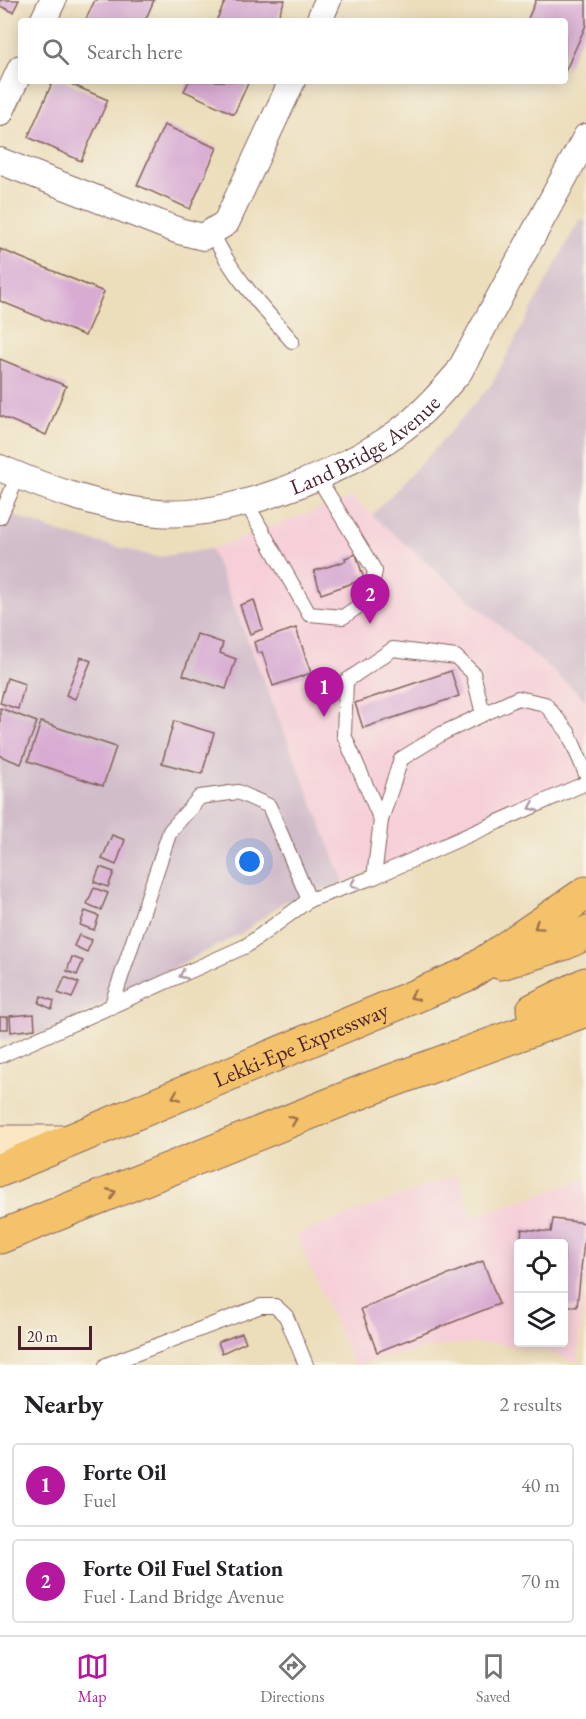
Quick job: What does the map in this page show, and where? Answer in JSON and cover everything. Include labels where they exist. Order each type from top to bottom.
[{"type":"highway","name":"Lekki-Epe Expressway","points":[[0,1170],[468,974],[586,893]]},
{"type":"highway","points":[[468,974],[565,943],[586,933]]},
{"type":"highway","points":[[370,1089],[586,984]]},
{"type":"highway","points":[[0,1237],[370,1089],[586,1010]]},
{"type":"street","points":[[44,18],[53,0]]},
{"type":"street","points":[[320,18],[328,0]]},
{"type":"street","points":[[0,113],[18,74]]},
{"type":"street","points":[[0,161],[179,231],[203,237],[226,223],[291,84]]},
{"type":"street","name":"Land Bridge Avenue","points":[[9,472],[90,502],[159,513],[205,512],[247,504],[317,476],[397,433],[430,405],[459,372],[586,137]]},
{"type":"street","points":[[0,1142],[66,1142]]},
{"type":"lane","points":[[212,232],[219,247],[254,298],[292,341]]},
{"type":"lane","points":[[0,517],[9,472]]},
{"type":"lane","points":[[247,504],[309,614],[343,617],[369,599],[375,571],[317,476]]},
{"type":"lane","points":[[381,820],[344,735],[346,681],[393,649],[456,657],[473,673],[483,714]]},
{"type":"lane","points":[[374,877],[381,820],[401,759],[443,733],[518,698],[545,704],[568,732],[586,774]]},
{"type":"lane","points":[[0,1056],[246,946],[309,900],[374,877],[586,783]]},
{"type":"lane","points":[[111,1007],[170,831],[200,797],[238,792],[269,806],[309,900]]},
{"type":"lane","points":[[106,1365],[261,1306],[275,1306],[286,1316],[306,1365]]},
{"type":"shaded area","points":[[580,219],[586,222],[586,700],[372,515],[491,385]]},
{"type":"shaded area","points":[[352,497],[586,700],[586,778],[564,792],[344,882],[211,549]]},
{"type":"shaded area","points":[[0,510],[57,532],[157,557],[211,549],[344,882],[284,902],[242,933],[45,1033],[0,1040]]},
{"type":"shaded area","points":[[458,1174],[473,1217],[586,1179],[586,1272],[577,1363],[551,1352],[520,1347],[568,1347],[568,1239],[514,1239],[514,1346],[495,1343],[458,1344],[418,1350],[354,1365],[296,1235]]},
{"type":"building","points":[[0,0],[19,0],[13,12],[0,6]]},
{"type":"building","points":[[95,0],[154,0],[146,18],[86,18]]},
{"type":"building","points":[[226,0],[285,0],[277,18],[217,18]]},
{"type":"building","points":[[536,0],[586,0],[586,25],[568,65],[568,18],[528,18]]},
{"type":"building","points":[[52,84],[71,84],[108,100],[81,161],[28,137]]},
{"type":"building","points":[[188,84],[248,84],[234,114],[184,91]]},
{"type":"building","points":[[164,125],[217,148],[190,209],[137,185]]},
{"type":"building","points":[[0,249],[104,292],[85,336],[0,301]]},
{"type":"building","points":[[0,359],[66,386],[46,435],[0,416]]},
{"type":"building","points":[[356,554],[364,579],[321,594],[314,571],[346,561],[345,558]]},
{"type":"building","points":[[254,600],[263,629],[250,634],[240,605]]},
{"type":"building","points":[[296,628],[311,673],[273,686],[262,652],[257,653],[254,642]]},
{"type":"building","points":[[197,634],[223,643],[220,653],[236,659],[226,689],[183,675]]},
{"type":"building","points":[[81,657],[91,661],[75,699],[66,695]]},
{"type":"building","points":[[451,671],[459,696],[363,728],[355,703]]},
{"type":"building","points":[[7,678],[25,684],[18,709],[0,703]]},
{"type":"building","points":[[0,708],[37,722],[21,764],[0,756]]},
{"type":"building","points":[[174,721],[214,733],[202,774],[162,763]]},
{"type":"building","points":[[41,722],[116,747],[103,786],[28,761]]},
{"type":"building","points":[[112,835],[125,840],[116,865],[102,859]]},
{"type":"building","points":[[100,867],[114,872],[108,887],[94,882]]},
{"type":"building","points":[[94,888],[108,893],[101,910],[87,904]]},
{"type":"building","points":[[85,911],[99,916],[94,930],[80,925]]},
{"type":"building","points":[[79,935],[92,940],[87,952],[74,946]]},
{"type":"building","points":[[72,957],[83,961],[77,975],[67,971]]},
{"type":"building","points":[[65,977],[79,983],[72,998],[58,993]]},
{"type":"building","points":[[41,996],[54,1001],[52,1009],[39,1003]]},
{"type":"building","points":[[34,1014],[35,1029],[11,1032],[10,1016]]},
{"type":"building","points":[[0,1017],[8,1017],[8,1029],[0,1029]]},
{"type":"building","points":[[553,1219],[586,1223],[577,1307],[568,1306],[568,1239],[521,1239],[522,1229],[551,1232]]},
{"type":"building","points":[[483,1261],[499,1304],[377,1352],[361,1309]]},
{"type":"building","points":[[242,1333],[246,1342],[222,1353],[218,1342]]},
{"type":"place","name":"Forte Oil Fuel Station","points":[[370,624]]},
{"type":"place","name":"Forte Oil","points":[[324,717]]}]
